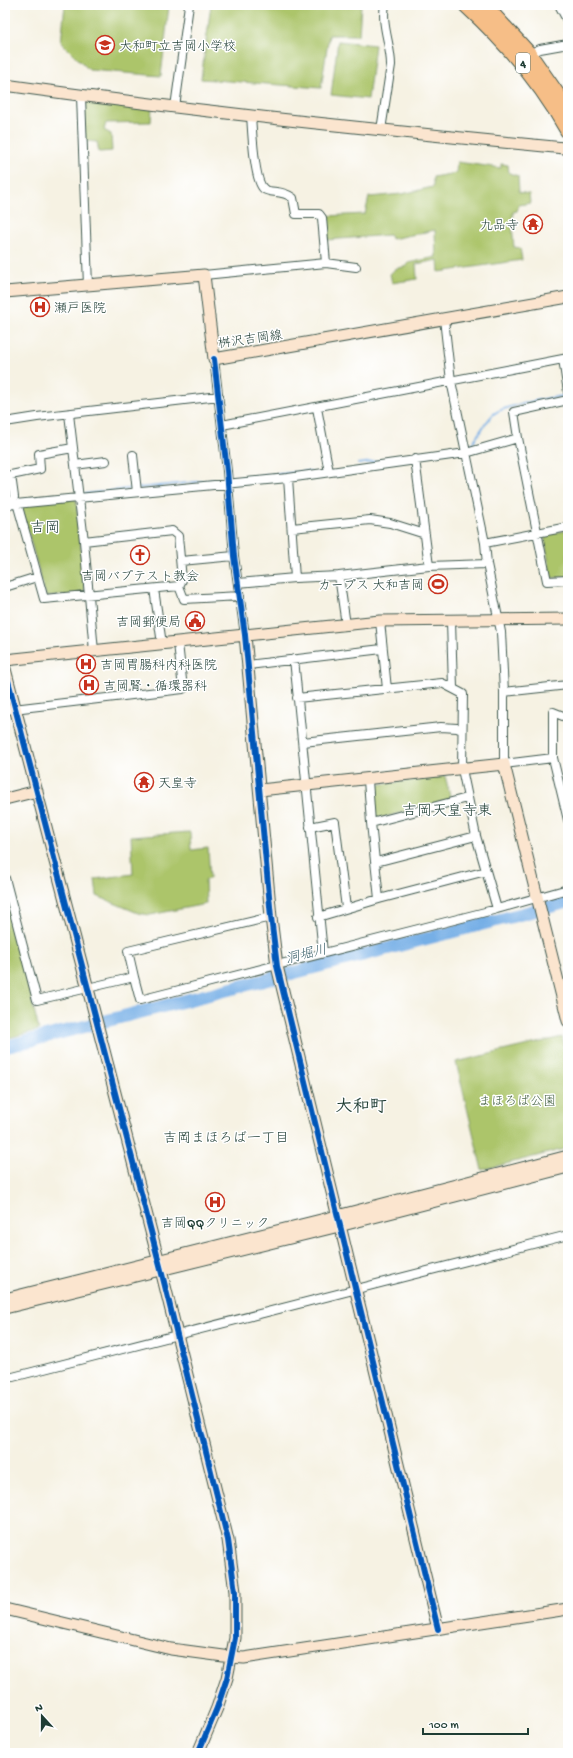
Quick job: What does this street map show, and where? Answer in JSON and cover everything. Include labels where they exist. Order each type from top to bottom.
[{"type":"highway","name":"4","points":[[466,5],[486,23],[523,63],[552,104],[568,131]]},
{"type":"highway","name":"4","points":[[484,5],[529,54],[568,110]]},
{"type":"street","points":[[175,107],[189,5]]},
{"type":"street","points":[[381,130],[391,65],[391,55],[383,16],[385,5]]},
{"type":"street","points":[[559,5],[568,22]]},
{"type":"street","points":[[529,54],[540,49],[568,44]]},
{"type":"street","points":[[5,85],[81,96],[251,116],[564,148],[568,147]]},
{"type":"street","points":[[81,96],[88,286]]},
{"type":"street","points":[[251,116],[253,149],[259,184],[265,190],[286,193],[293,198],[296,214],[319,214],[322,218],[326,263]]},
{"type":"street","points":[[5,292],[88,286],[326,263],[356,267]]},
{"type":"street","name":"桝沢吉岡線","points":[[204,275],[214,359],[568,297]]},
{"type":"street","points":[[444,319],[451,381],[485,543],[487,564],[501,632],[504,692],[504,764],[536,898],[568,1021]]},
{"type":"street","points":[[214,359],[227,470],[234,556],[245,635],[271,917],[278,970],[438,1629]]},
{"type":"street","points":[[222,425],[317,408],[565,359],[568,392]]},
{"type":"street","points":[[5,422],[219,396]]},
{"type":"street","points":[[568,400],[514,412],[547,581],[568,580]]},
{"type":"street","points":[[317,408],[328,469]]},
{"type":"street","points":[[69,414],[84,541],[94,651]]},
{"type":"street","points":[[12,502],[78,494],[288,478],[328,469],[415,459],[518,438]]},
{"type":"street","points":[[73,448],[39,454],[40,469],[11,475],[12,502],[44,599],[89,596],[179,586]]},
{"type":"street","points":[[133,455],[137,489]]},
{"type":"street","points":[[415,459],[429,566]]},
{"type":"street","points":[[75,465],[106,461]]},
{"type":"street","points":[[288,478],[295,578]]},
{"type":"street","points":[[292,528],[370,520],[390,523],[425,534]]},
{"type":"street","points":[[485,543],[568,527]]},
{"type":"street","points":[[84,541],[172,531],[178,536],[182,580],[179,586],[184,599],[240,596]]},
{"type":"street","points":[[181,561],[234,556]]},
{"type":"street","points":[[238,584],[295,578],[338,576],[429,566],[487,564]]},
{"type":"street","points":[[5,587],[37,576]]},
{"type":"street","points":[[338,576],[346,624]]},
{"type":"street","points":[[154,589],[162,644]]},
{"type":"street","points":[[5,660],[380,621],[568,619]]},
{"type":"street","points":[[380,621],[387,689]]},
{"type":"street","points":[[451,621],[453,688]]},
{"type":"street","points":[[10,709],[183,689],[178,642]]},
{"type":"street","points":[[248,665],[382,649]]},
{"type":"street","points":[[294,660],[318,917],[323,953]]},
{"type":"street","points":[[5,669],[10,709],[37,791],[102,1036],[217,1492],[234,1572],[235,1638],[227,1678],[217,1708],[198,1753]]},
{"type":"street","points":[[297,698],[442,683],[463,694],[462,769],[476,836],[497,909]]},
{"type":"street","points":[[504,692],[568,685]]},
{"type":"street","points":[[568,718],[554,712],[553,758],[566,803],[568,820]]},
{"type":"street","points":[[302,742],[441,727],[457,728],[462,730]]},
{"type":"street","points":[[260,790],[368,780],[553,758]]},
{"type":"street","points":[[368,780],[379,899]]},
{"type":"street","points":[[5,799],[37,791]]},
{"type":"street","points":[[371,823],[467,798]]},
{"type":"street","points":[[310,826],[335,822],[346,908]]},
{"type":"street","points":[[376,862],[476,836]]},
{"type":"street","points":[[318,917],[346,908],[486,871]]},
{"type":"street","points":[[5,878],[8,903],[37,1000],[134,978]]},
{"type":"street","points":[[271,917],[128,951],[140,1000],[278,970],[323,953],[497,909],[568,888]]},
{"type":"street","points":[[338,1221],[568,1156]]},
{"type":"street","points":[[5,1299],[160,1265],[338,1221],[568,1167]]},
{"type":"street","points":[[5,1379],[568,1235]]},
{"type":"street","points":[[5,1308],[160,1265]]},
{"type":"street","points":[[5,1609],[171,1649],[244,1658],[568,1608]]},
{"type":"green space","points":[[65,5],[169,6],[161,76],[89,70],[61,42]]},
{"type":"green space","points":[[211,5],[361,5],[359,35],[329,35],[321,88],[201,79]]},
{"type":"green space","points":[[338,41],[375,45],[368,99],[331,95]]},
{"type":"green space","points":[[89,100],[152,107],[151,122],[106,123],[104,130],[111,134],[112,151],[99,152],[97,142],[85,141],[84,106]]},
{"type":"green space","points":[[457,162],[501,168],[501,164],[508,165],[509,173],[518,176],[519,192],[529,194],[530,203],[519,205],[517,211],[513,212],[512,225],[514,247],[520,248],[522,260],[439,272],[438,260],[416,264],[417,279],[392,283],[390,274],[395,269],[407,266],[408,263],[436,257],[435,230],[392,239],[389,235],[327,240],[325,216],[365,214],[369,197],[402,194],[433,187],[433,177],[456,173]]},
{"type":"green space","points":[[76,498],[85,590],[82,594],[46,597],[20,503]]},
{"type":"green space","points":[[568,530],[568,577],[551,578],[544,535]]},
{"type":"green space","points":[[445,776],[451,799],[378,819],[374,816],[371,789],[374,785]]},
{"type":"green space","points":[[190,832],[191,850],[208,848],[210,878],[205,880],[206,904],[150,915],[138,913],[97,896],[95,879],[133,874],[131,836]]},
{"type":"green space","points":[[5,907],[10,910],[39,1030],[5,1039]]},
{"type":"green space","name":"まほろば公園","points":[[562,1037],[568,1058],[568,1148],[482,1170],[456,1062]]},
{"type":"waterway","points":[[467,449],[469,449],[485,424],[495,413],[500,410],[530,402],[568,396]]},
{"type":"waterway","points":[[358,464],[463,449]]},
{"type":"waterway","points":[[229,479],[310,471]]},
{"type":"waterway","points":[[139,488],[225,479]]},
{"type":"waterway","points":[[84,494],[135,488]]},
{"type":"waterway","name":"洞堀川","points":[[5,1047],[568,902]]},
{"type":"cycle path","points":[[214,359],[227,471],[234,556],[245,635],[271,917],[277,966],[438,1629]]},
{"type":"cycle path","points":[[5,669],[161,1270],[228,1540],[235,1592],[235,1638],[227,1678],[217,1708],[198,1753]]},
{"type":"place","name":"大和町立吉岡小学校","points":[[105,45]]},
{"type":"place","name":"九品寺","points":[[533,224]]},
{"type":"place","name":"瀬戸医院","points":[[40,307]]},
{"type":"place","name":"吉岡バプテスト教会","points":[[140,555]]},
{"type":"place","name":"カーブス 大和吉岡","points":[[438,584]]},
{"type":"place","name":"吉岡郵便局","points":[[195,621]]},
{"type":"place","name":"吉岡胃腸科内科医院","points":[[86,664]]},
{"type":"place","name":"吉岡腎・循環器科","points":[[89,685]]},
{"type":"place","name":"天皇寺","points":[[144,782]]},
{"type":"place","name":"吉岡QQクリニック","points":[[215,1202]]},
{"type":"district","name":"吉岡","points":[[45,527]]},
{"type":"district","name":"吉岡天皇寺東","points":[[447,810]]},
{"type":"district","name":"大和町","points":[[361,1105]]},
{"type":"district","name":"吉岡まほろば一丁目","points":[[226,1137]]}]
